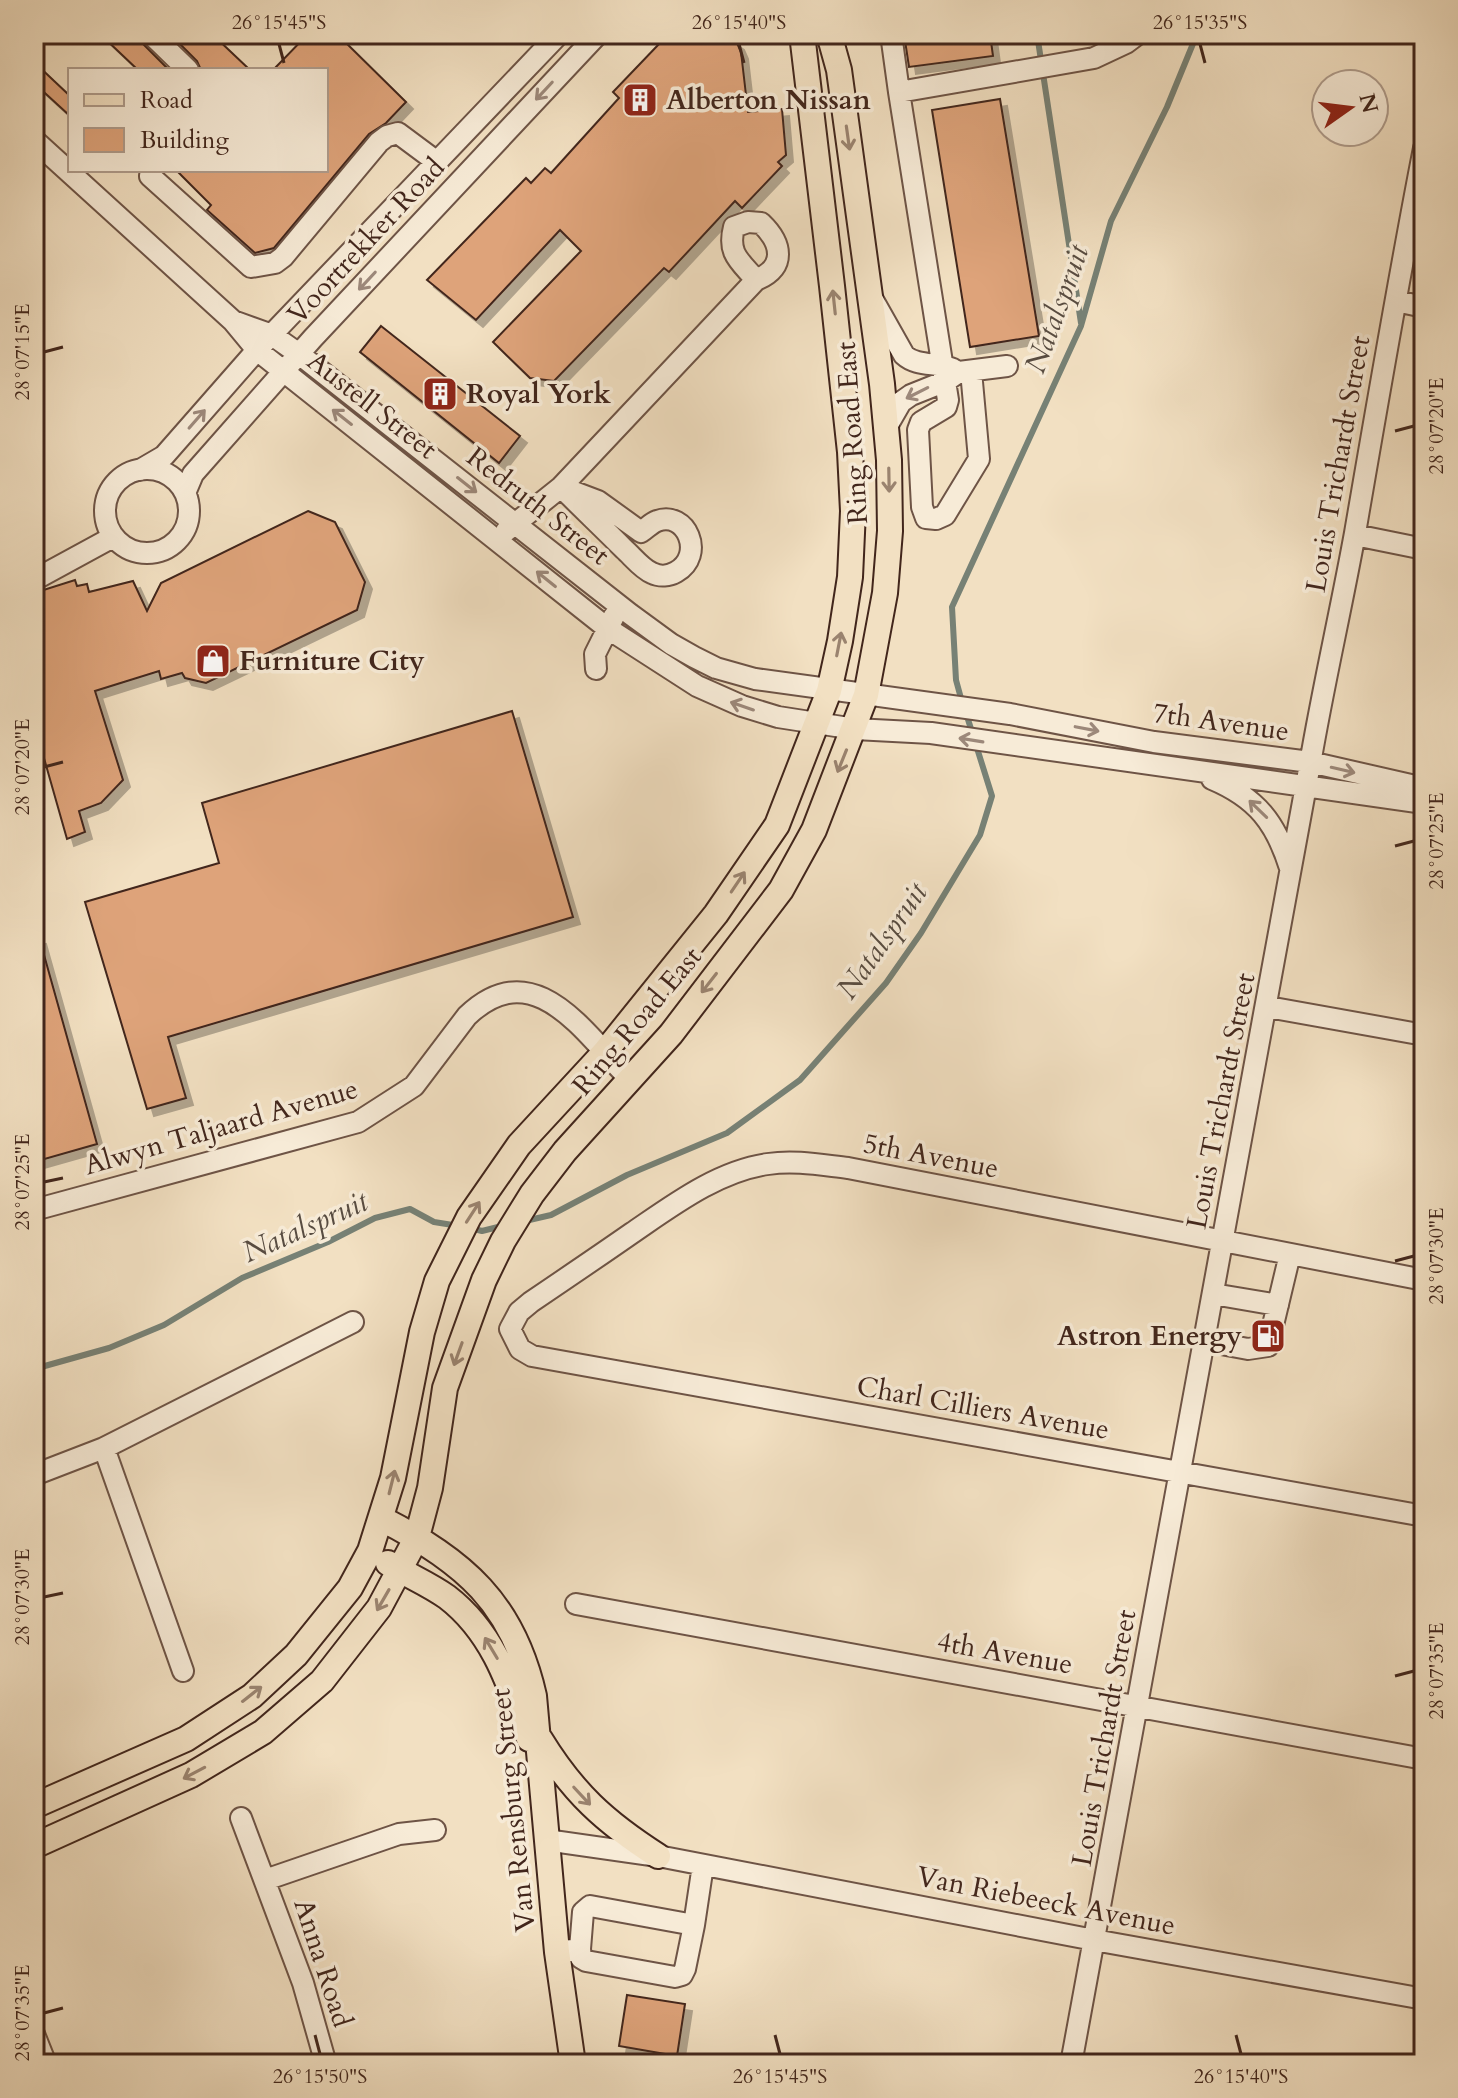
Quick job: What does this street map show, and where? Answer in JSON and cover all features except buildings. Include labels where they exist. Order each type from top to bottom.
[{"type":"main road","name":"Ring Road East","points":[[34,1806],[186,1739],[252,1696],[305,1644],[350,1588],[370,1551],[382,1519],[422,1332],[437,1281],[469,1217],[519,1145],[604,1053],[716,914],[777,825],[829,691],[850,577],[853,511],[832,286],[802,34]]},
{"type":"main road","name":"Ring Road East","points":[[34,1846],[191,1775],[263,1732],[322,1681],[379,1608],[417,1537],[430,1488],[445,1388],[484,1280],[532,1194],[565,1151],[671,1034],[781,890],[814,830],[866,695],[885,593],[890,531],[886,428],[839,70],[829,34]]},
{"type":"main road","points":[[836,34],[839,70]]},
{"type":"main road","name":"Van Rensburg Street","points":[[382,1519],[443,1554],[468,1576],[497,1608],[516,1637],[527,1664],[534,1696],[546,1840],[569,1950],[573,2064]]},
{"type":"main road","points":[[370,1551],[444,1595],[468,1615],[493,1648],[510,1686],[540,1772]]},
{"type":"main road","points":[[536,1734],[558,1768],[584,1799],[614,1827],[658,1856]]},
{"type":"street","points":[[151,34],[186,68]]},
{"type":"street","name":"Voortrekker Road","points":[[140,470],[164,456],[257,350],[559,34]]},
{"type":"street","name":"Voortrekker Road","points":[[185,493],[193,474],[299,354],[598,34]]},
{"type":"street","points":[[891,34],[899,92],[955,372],[979,459],[945,515],[931,519],[926,518],[922,507],[918,430],[921,422],[947,406],[955,372]]},
{"type":"street","points":[[899,92],[1094,58],[1138,34]]},
{"type":"street","points":[[151,172],[150,176],[251,267],[275,263],[283,257],[387,136],[398,133],[432,167],[450,191]]},
{"type":"street","name":"Redruth Street","points":[[34,140],[68,171]]},
{"type":"street","name":"Louis Trichardt Street","points":[[1071,2064],[1424,148]]},
{"type":"street","name":"Redruth Street","points":[[69,172],[233,321],[257,350]]},
{"type":"street","points":[[497,539],[561,487],[756,280]]},
{"type":"street","points":[[869,293],[910,361],[955,372],[1007,366]]},
{"type":"street","points":[[1396,301],[1424,307]]},
{"type":"street","name":"Redruth Street","points":[[233,321],[272,335],[299,354],[513,524],[671,644],[716,668],[755,679],[932,705]]},
{"type":"street","name":"Austell Street","points":[[257,350],[607,628],[661,665],[723,699],[778,717],[855,729],[931,733]]},
{"type":"street","points":[[886,428],[901,402],[955,372]]},
{"type":"street","points":[[140,470],[158,471],[174,479],[185,493],[189,510],[186,527],[176,542],[161,552],[144,554],[127,549],[113,537],[106,521],[105,504],[111,488],[123,476],[140,470]]},
{"type":"street","points":[[561,487],[598,501],[641,532],[657,521],[668,520],[679,524],[688,534],[692,546],[685,566],[672,575],[650,573],[561,487]]},
{"type":"street","points":[[1355,535],[1424,549]]},
{"type":"street","points":[[34,580],[113,537]]},
{"type":"street","points":[[596,669],[595,654],[620,606]]},
{"type":"street","name":"7th Avenue","points":[[932,705],[1010,714],[1154,742],[1310,762],[1424,788]]},
{"type":"street","name":"7th Avenue","points":[[931,733],[1424,803]]},
{"type":"street","points":[[1196,772],[1222,783],[1258,807],[1279,835],[1291,872]]},
{"type":"street","name":"Alwyn Taljaard Avenue","points":[[34,1210],[358,1122],[414,1086],[467,1016],[477,1006],[501,995],[520,992],[539,995],[559,1006],[579,1022],[630,1079]]},
{"type":"street","points":[[1268,1007],[1424,1035]]},
{"type":"street","name":"5th Avenue","points":[[532,1356],[520,1349],[510,1329],[519,1312],[711,1183],[741,1170],[766,1164],[792,1162],[848,1168],[1424,1280]]},
{"type":"street","points":[[1205,1341],[1248,1349],[1265,1347],[1270,1343],[1290,1254]]},
{"type":"street","points":[[1213,1294],[1278,1305]]},
{"type":"street","points":[[34,1475],[104,1448],[353,1322]]},
{"type":"street","name":"Charl Cilliers Avenue","points":[[532,1356],[1424,1516]]},
{"type":"street","points":[[104,1448],[183,1671]]},
{"type":"street","name":"4th Avenue","points":[[576,1604],[1424,1759]]},
{"type":"street","name":"Anna Road","points":[[241,1818],[303,1983],[326,2064]]},
{"type":"street","name":"Anna Road","points":[[265,1880],[399,1834],[435,1830]]},
{"type":"street","name":"Van Riebeeck Avenue","points":[[546,1840],[658,1856],[1094,1940],[1424,1999]]},
{"type":"street","points":[[694,1925],[590,1906],[583,1912],[569,1950],[586,1961],[675,1977],[682,1975],[694,1925],[703,1865]]},
{"type":"street","points":[[34,2034],[46,2064]]},
{"type":"waterway","points":[[1037,34],[1081,323]]},
{"type":"waterway","name":"Natalspruit","points":[[962,702],[956,680],[952,607],[1081,326],[1111,221],[1167,107],[1197,34]]},
{"type":"waterway","name":"Natalspruit","points":[[525,1221],[551,1215],[627,1175],[727,1133],[800,1080],[886,983],[921,933],[980,835],[992,796],[966,713]]},
{"type":"waterway","name":"Natalspruit","points":[[34,1369],[109,1348],[164,1325],[242,1278],[328,1242],[375,1218],[410,1209],[434,1222],[459,1226]]},
{"type":"waterway","name":"Natalspruit","points":[[470,1228],[482,1231],[502,1226]]},
{"type":"place","name":"Alberton Nissan","points":[[640,100]]},
{"type":"place","name":"Royal York","points":[[440,394]]},
{"type":"place","name":"Furniture City","points":[[213,661]]},
{"type":"place","name":"Astron Energy","points":[[1268,1336]]}]
